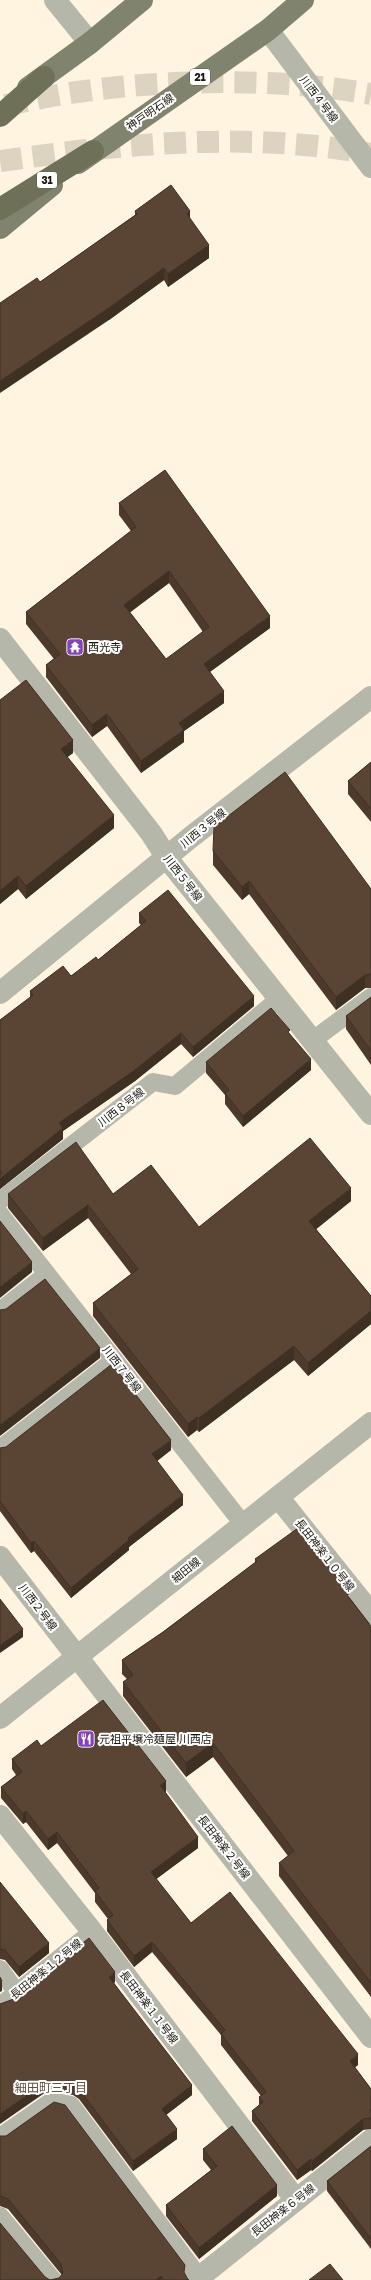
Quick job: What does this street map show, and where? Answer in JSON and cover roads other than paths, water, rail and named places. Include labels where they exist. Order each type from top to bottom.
[{"type":"highway","points":[[0,116],[44,78]]},
{"type":"highway","name":"31","points":[[0,209],[93,151]]},
{"type":"main road","points":[[0,107],[44,78],[90,43],[142,0]]},
{"type":"main road","name":"神戸明石線","points":[[0,228],[93,151],[268,30],[303,0]]},
{"type":"street","points":[[55,0],[90,43]]},
{"type":"street","name":"川西４号線","points":[[268,30],[371,167]]},
{"type":"street","name":"川西５号線","points":[[0,639],[151,833],[167,858],[371,1114]]},
{"type":"street","name":"川西３号線","points":[[0,993],[197,832],[371,697]]},
{"type":"street","name":"細田線","points":[[0,1718],[371,1423]]},
{"type":"street","name":"長田神楽１０号線","points":[[278,1497],[371,1613]]},
{"type":"street","name":"川西２号線","points":[[0,1557],[77,1657]]},
{"type":"street","name":"長田神楽２号線","points":[[77,1657],[371,2037]]},
{"type":"street","name":"長田神楽１１号線","points":[[0,1816],[92,1932],[296,2200]]},
{"type":"street","name":"長田神楽６号線","points":[[198,2278],[371,2140]]},
{"type":"lane","points":[[313,1040],[371,997]]},
{"type":"lane","name":"川西８号線","points":[[0,1201],[153,1082],[175,1086],[280,998]]},
{"type":"lane","name":"川西７号線","points":[[0,1214],[243,1524]]},
{"type":"lane","points":[[0,1311],[47,1274]]},
{"type":"lane","points":[[0,1449],[114,1360]]},
{"type":"lane","name":"長田神楽１２号線","points":[[0,2004],[17,1993],[92,1932]]},
{"type":"lane","points":[[0,1969],[17,1993]]},
{"type":"lane","points":[[0,2137],[52,2101],[71,2105],[198,2278]]},
{"type":"lane","points":[[0,2216],[53,2280]]},
{"type":"tunnel","points":[[5,105],[68,93],[112,88],[186,83],[224,82],[300,85],[371,94]]},
{"type":"tunnel","points":[[0,161],[139,145],[186,142],[279,143],[325,147],[371,154]]},
{"type":"place","name":"西光寺","points":[[75,647]]},
{"type":"place","name":"元祖平壌冷麺屋 川西店","points":[[86,1739]]},
{"type":"district","name":"細田町三丁目","points":[[51,2088]]}]
